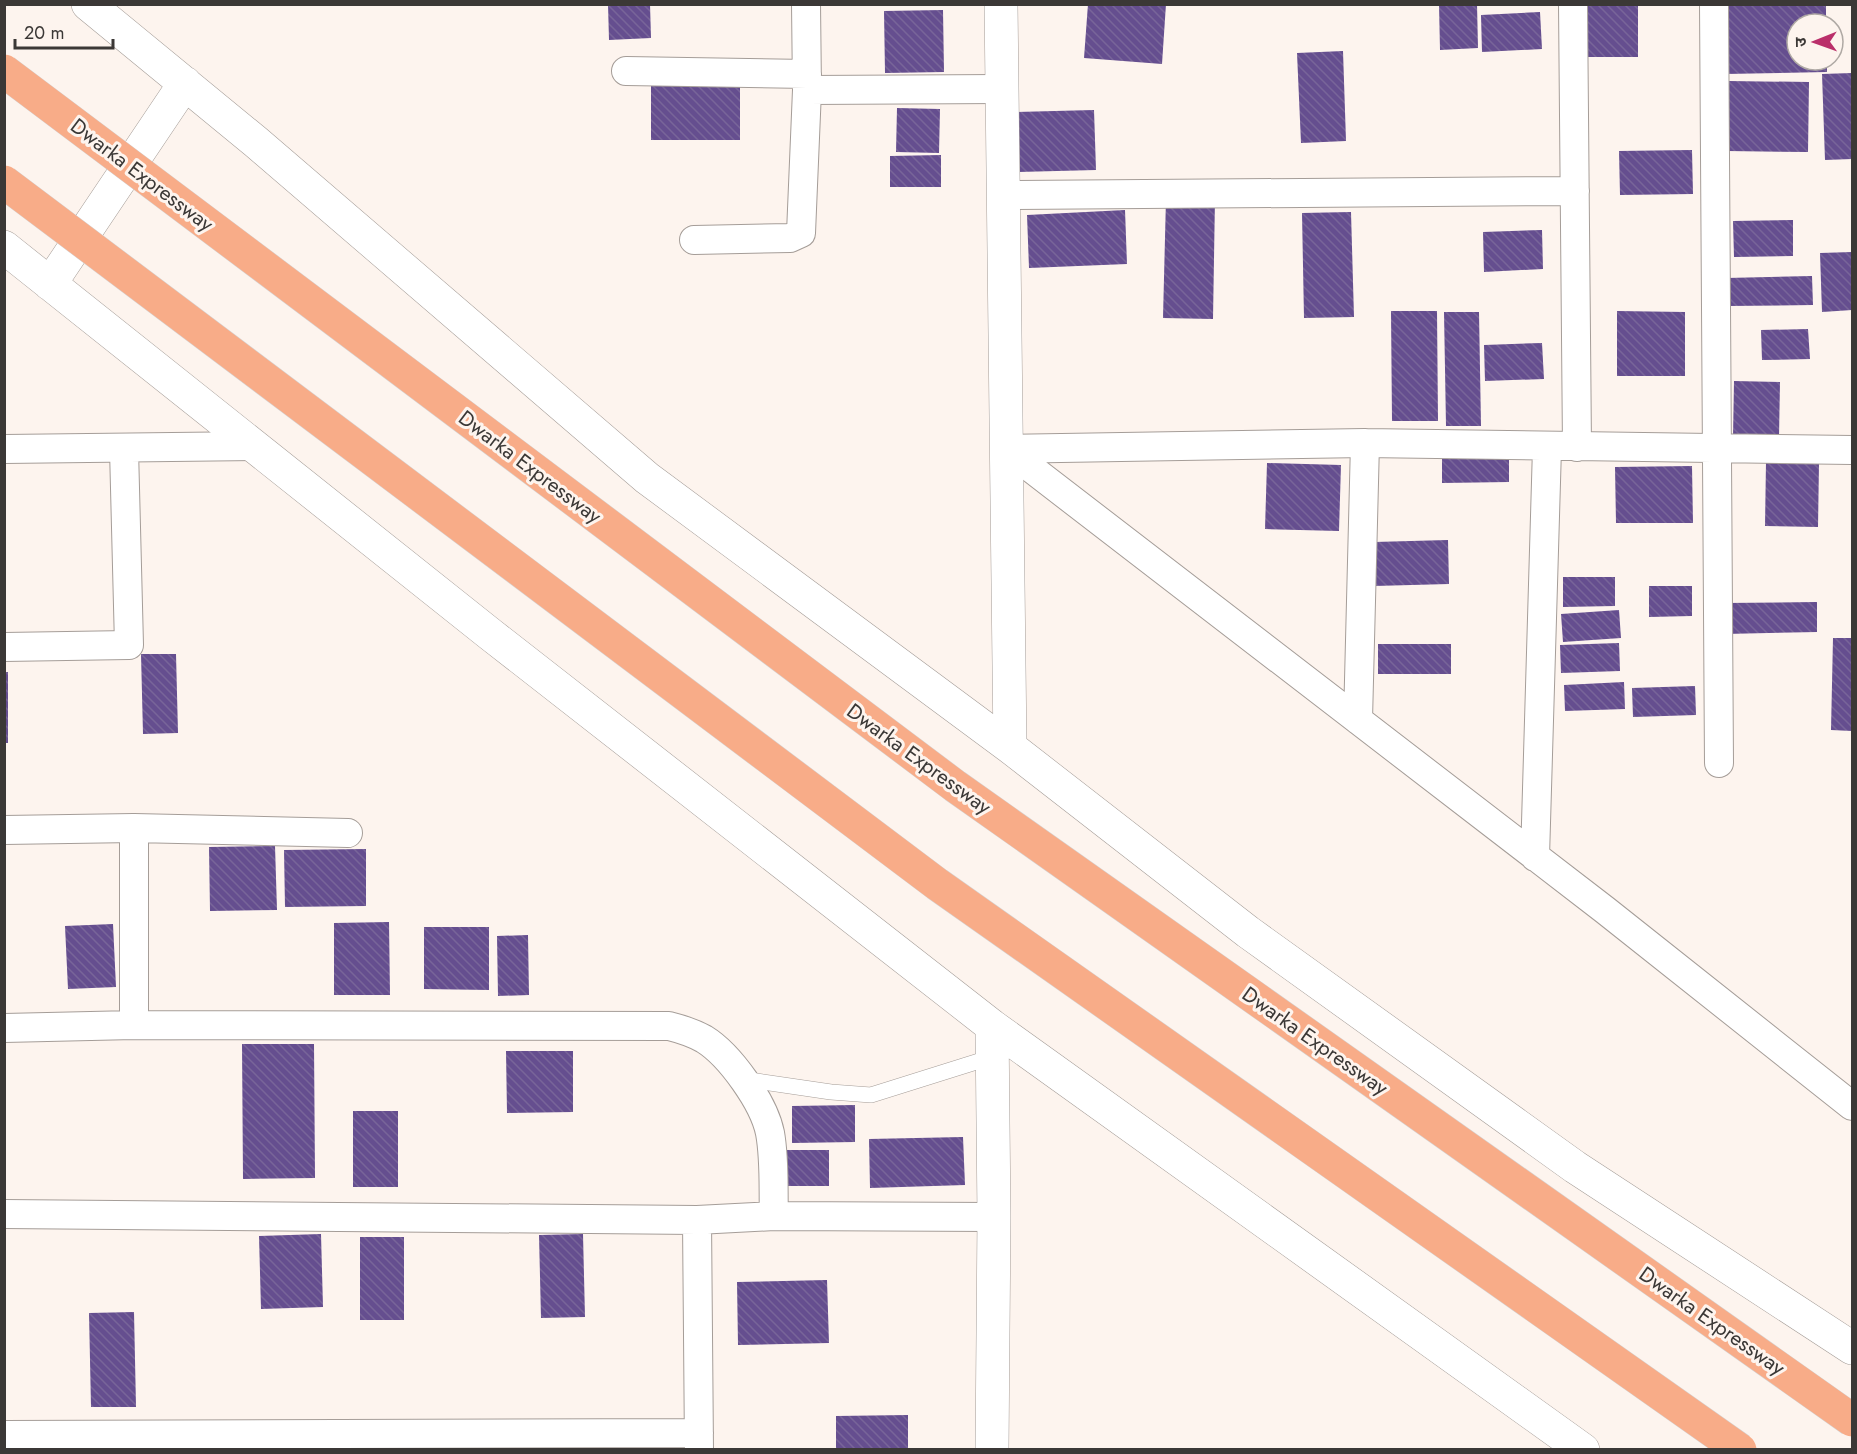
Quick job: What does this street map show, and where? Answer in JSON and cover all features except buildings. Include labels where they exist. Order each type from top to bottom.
[{"type":"highway","name":"Dwarka Expressway","points":[[4,71],[955,786],[1852,1420]]},
{"type":"highway","points":[[4,182],[937,884],[1740,1449]]},
{"type":"street","points":[[88,4],[647,478],[1010,747],[1248,932],[1575,1167],[1852,1348]]},
{"type":"street","points":[[694,240],[790,238],[801,233],[807,82],[806,4]]},
{"type":"street","points":[[1001,4],[1010,747]]},
{"type":"street","points":[[1574,4],[1577,447]]},
{"type":"street","points":[[1714,4],[1719,763]]},
{"type":"street","points":[[626,71],[807,82],[1002,89]]},
{"type":"street","points":[[50,284],[185,84]]},
{"type":"street","points":[[1003,195],[1575,191]]},
{"type":"street","points":[[4,248],[490,634],[992,1042],[1582,1449]]},
{"type":"street","points":[[1006,449],[1365,443],[1717,450],[1852,450]]},
{"type":"street","points":[[1358,720],[1365,443]]},
{"type":"street","points":[[4,449],[256,446]]},
{"type":"street","points":[[1535,856],[1547,447]]},
{"type":"street","points":[[4,647],[129,645],[124,449]]},
{"type":"street","points":[[1006,449],[1535,856],[1852,1106]]},
{"type":"street","points":[[4,830],[134,828],[348,833]]},
{"type":"street","points":[[134,828],[134,1025]]},
{"type":"street","points":[[4,1028],[134,1025],[669,1026],[705,1040],[743,1079],[766,1118],[770,1132],[774,1216]]},
{"type":"street","points":[[992,1042],[994,1217],[992,1449]]},
{"type":"street","points":[[4,1214],[697,1220],[774,1216],[994,1217]]},
{"type":"street","points":[[4,1434],[699,1441],[697,1220]]},
{"type":"lane","points":[[743,1079],[831,1092],[871,1095],[992,1042]]}]
